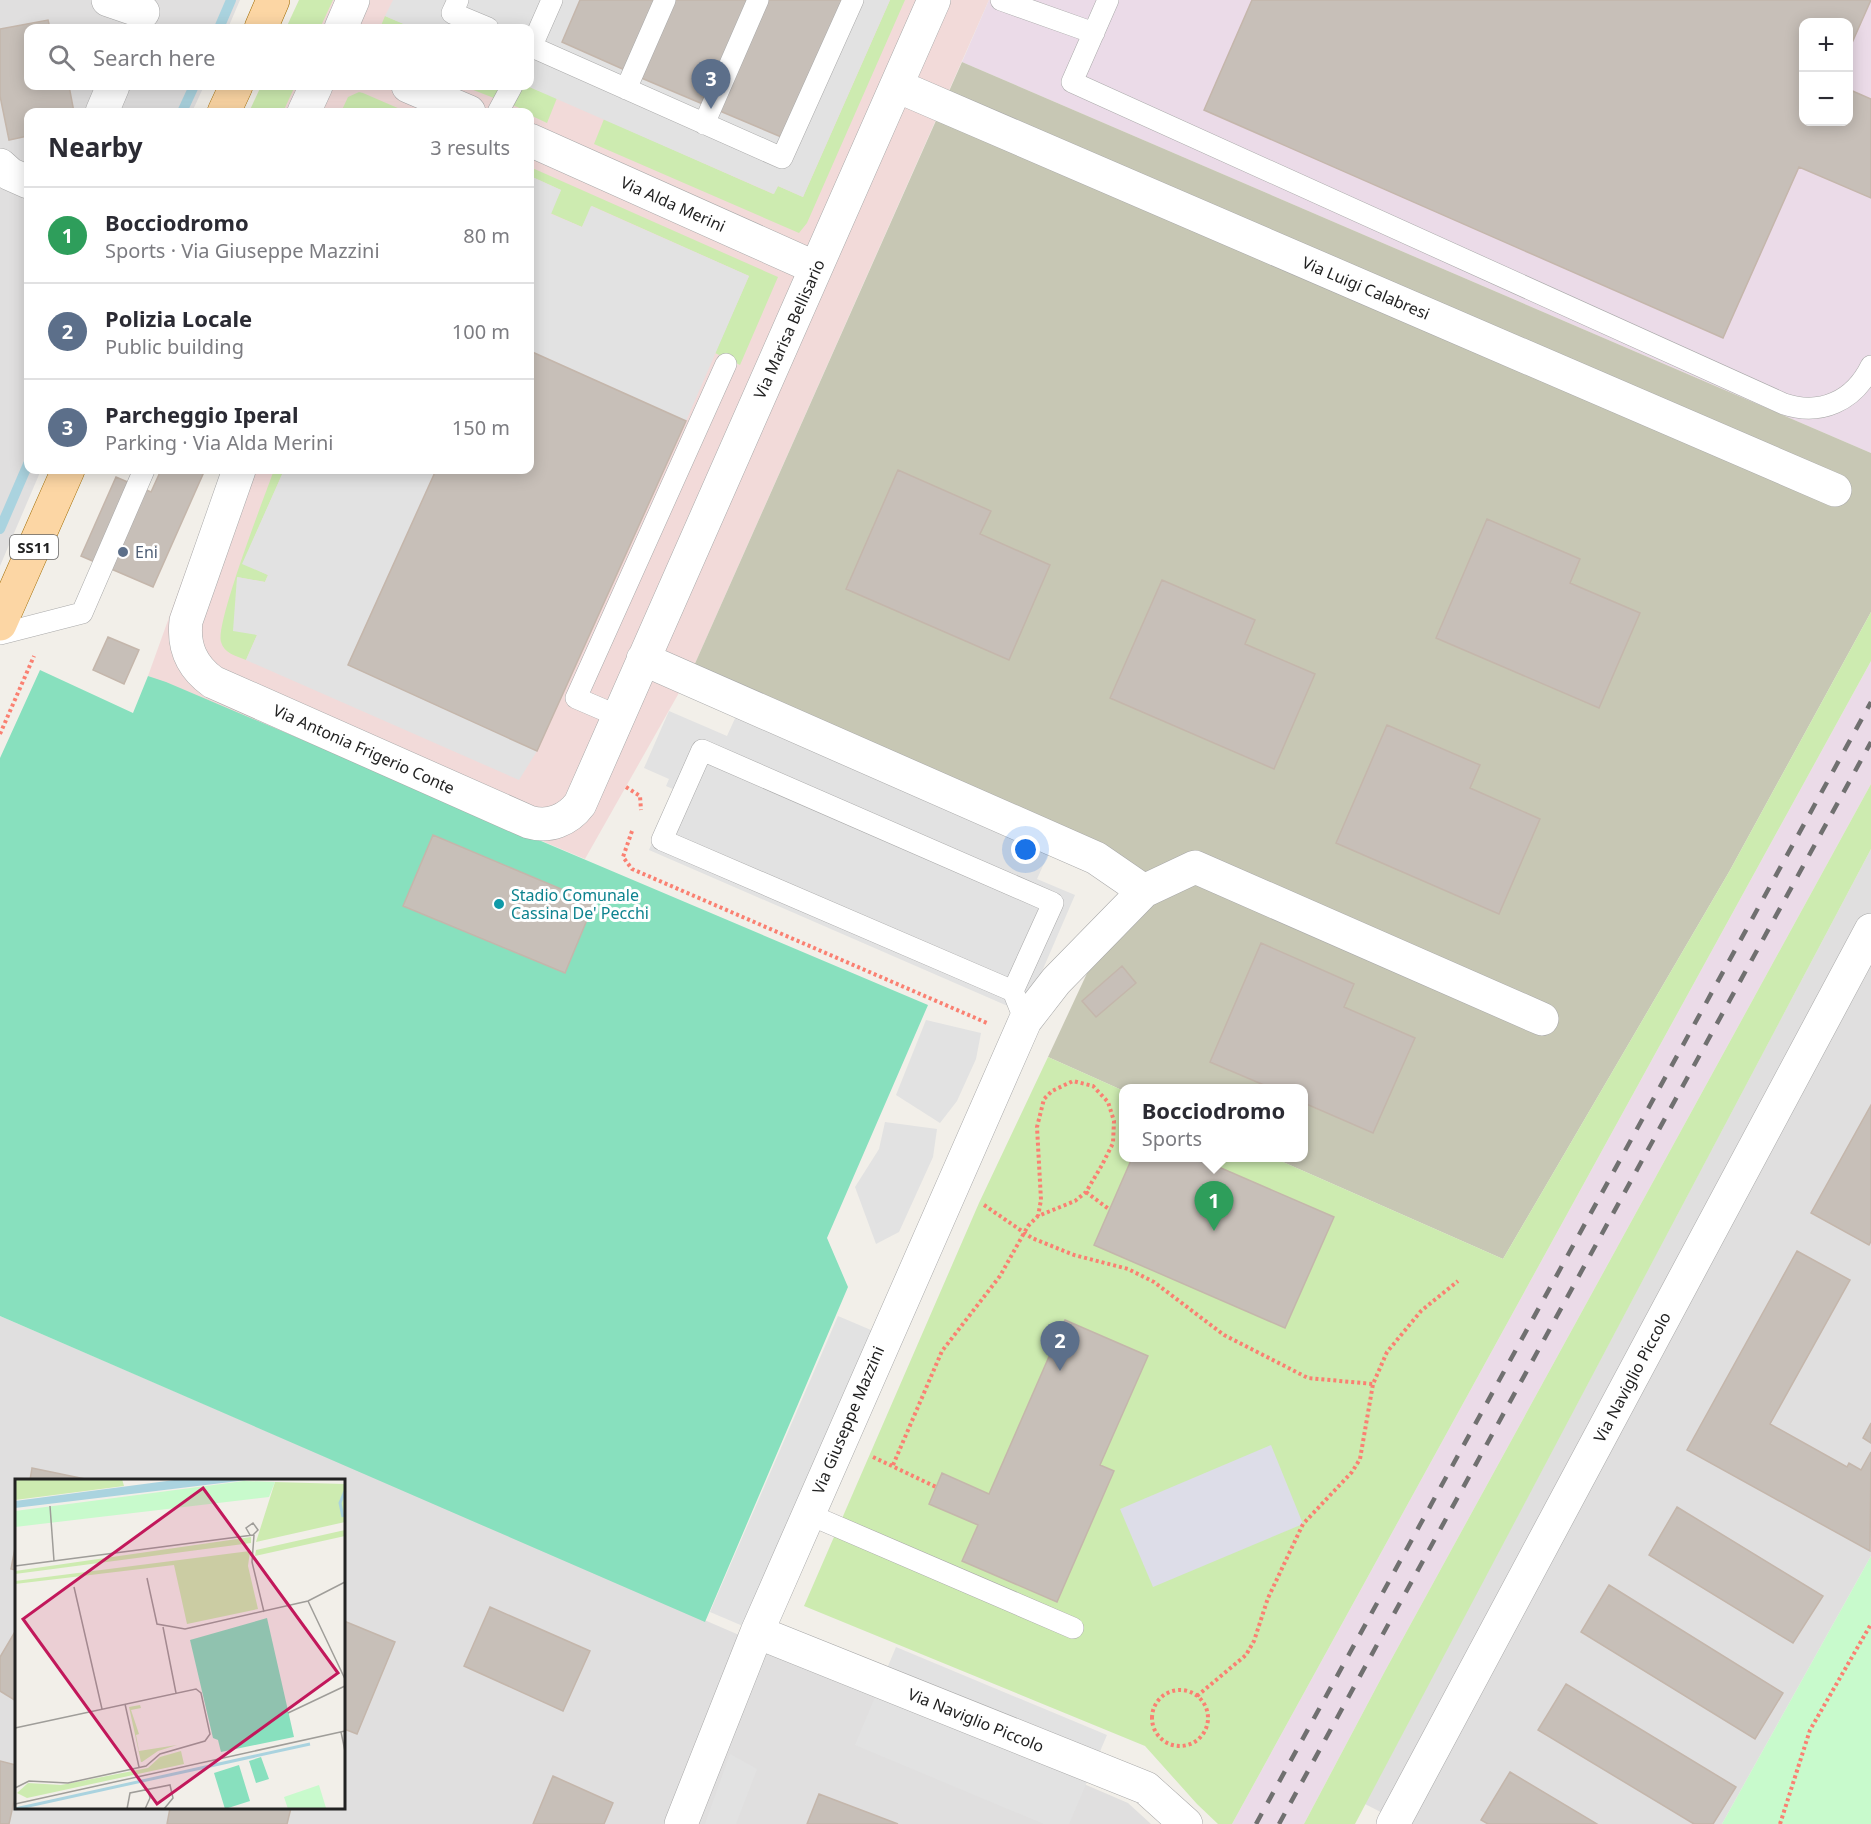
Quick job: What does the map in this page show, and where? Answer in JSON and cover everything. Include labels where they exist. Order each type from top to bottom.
[{"type":"main road","points":[[263,24],[273,0]]},
{"type":"main road","points":[[226,108],[234,90]]},
{"type":"main road","name":"SS11","points":[[0,624],[66,474]]},
{"type":"street","points":[[108,0],[142,13]]},
{"type":"street","points":[[343,24],[354,0]]},
{"type":"street","name":"Via Marisa Bellisario","points":[[644,659],[934,0]]},
{"type":"street","name":"Via Luigi Calabresi","points":[[897,86],[1835,490]]},
{"type":"street","points":[[104,108],[111,90]]},
{"type":"street","points":[[306,108],[314,90]]},
{"type":"street","points":[[417,90],[460,108]]},
{"type":"street","name":"Via Alda Merini","points":[[534,142],[816,268]]},
{"type":"street","points":[[0,165],[10,174],[24,180]]},
{"type":"street","name":"Via Antonia Frigerio Conte","points":[[238,474],[185,629],[191,659],[213,682],[535,824],[560,820],[576,808],[644,659]]},
{"type":"street","points":[[644,659],[1096,858],[1144,891],[1195,867],[1542,1019]]},
{"type":"street","name":"Via Giuseppe Mazzini","points":[[681,1824],[757,1632],[1025,1021],[1056,981],[1144,891]]},
{"type":"street","name":"Via Naviglio Piccolo","points":[[1393,1824],[1871,930]]},
{"type":"street","name":"Via Naviglio Piccolo","points":[[757,1632],[1146,1788],[1186,1824]]},
{"type":"lane","points":[[458,0],[452,13],[478,24]]},
{"type":"lane","points":[[534,39],[552,0]]},
{"type":"lane","points":[[626,89],[665,0]]},
{"type":"lane","points":[[704,124],[758,0]]},
{"type":"lane","points":[[534,50],[782,158],[853,0]]},
{"type":"lane","points":[[1001,0],[1094,33]]},
{"type":"lane","points":[[1108,0],[1072,82],[1784,405],[1811,410],[1841,401],[1862,382],[1871,366]]},
{"type":"lane","points":[[500,108],[510,90]]},
{"type":"lane","points":[[618,716],[576,698],[726,364]]},
{"type":"lane","points":[[0,633],[82,613],[142,474]]},
{"type":"lane","points":[[1012,991],[1053,903],[702,750],[662,840],[1012,991],[1025,1021]]},
{"type":"lane","points":[[808,1514],[1073,1628]]},
{"type":"path","points":[[0,734],[50,620]]},
{"type":"path","points":[[893,1466],[942,1351],[1000,1276],[1024,1234],[1038,1216],[1041,1200],[1037,1127],[1044,1099],[1052,1090],[1073,1081],[1093,1086],[1103,1095],[1113,1113],[1113,1143],[1086,1192],[1075,1201],[1038,1216]]},
{"type":"path","points":[[1086,1192],[1110,1210]]},
{"type":"path","points":[[948,1197],[988,1206],[1024,1234],[1074,1255],[1128,1269],[1154,1281],[1224,1335],[1308,1378],[1373,1384]]},
{"type":"path","points":[[1197,1696],[1246,1655],[1254,1641],[1268,1599],[1303,1524],[1352,1472],[1360,1459],[1373,1384],[1387,1352],[1406,1327],[1435,1298],[1458,1281]]},
{"type":"path","points":[[838,1443],[936,1486]]},
{"type":"path","points":[[1780,1824],[1810,1730],[1871,1624]]},
{"type":"path","points":[[1176,1690],[1184,1690],[1197,1696],[1205,1704],[1209,1719],[1201,1738],[1193,1743],[1180,1746],[1169,1744],[1161,1739],[1155,1731],[1152,1717],[1160,1699],[1176,1690]]},
{"type":"shaded area","points":[[0,0],[240,0],[230,24],[24,24],[24,90],[202,90],[194,108],[24,108],[24,474],[39,474],[0,566]]},
{"type":"shaded area","points":[[319,0],[989,0],[693,668],[585,859],[148,676],[221,474],[534,474],[534,108],[270,108],[279,90],[534,90],[534,24],[308,24]]},
{"type":"shaded area","points":[[393,0],[890,0],[803,197],[778,186],[774,194],[534,89],[534,24],[403,24],[385,16]]},
{"type":"shaded area","points":[[989,0],[1871,0],[1871,453],[962,62]]},
{"type":"shaded area","points":[[962,62],[1871,453],[1871,612],[1729,872],[1503,1259],[1283,1162],[1308,1162],[1308,1084],[1119,1084],[1119,1089],[1048,1057],[1137,866],[693,668]]},
{"type":"shaded area","points":[[534,178],[561,190],[551,214],[582,227],[591,206],[749,276],[686,421],[534,353]]},
{"type":"shaded area","points":[[282,474],[434,474],[348,665],[537,751],[519,780],[246,660],[257,635],[233,631],[237,577],[265,582],[268,575],[242,564]]},
{"type":"shaded area","points":[[1871,661],[1871,784],[1385,1671],[1304,1824],[1232,1824]]},
{"type":"shaded area","points":[[669,711],[727,736],[737,714],[1050,850],[1037,879],[1075,895],[1024,1013],[649,850],[675,790],[666,786],[669,779],[644,768]]},
{"type":"shaded area","points":[[1871,849],[1871,1556],[1722,1824],[1404,1824],[1365,1804]]},
{"type":"shaded area","points":[[926,1020],[981,1033],[976,1059],[957,1101],[940,1123],[896,1095]]},
{"type":"shaded area","points":[[885,1122],[937,1129],[933,1157],[899,1232],[876,1244],[855,1187],[879,1149]]},
{"type":"shaded area","points":[[0,1316],[1128,1803],[1151,1824],[0,1824]]},
{"type":"shaded area","points":[[838,1316],[885,1336],[757,1632],[710,1612]]},
{"type":"shaded area","points":[[1271,1445],[1303,1524],[1153,1587],[1120,1509]]},
{"type":"shaded area","points":[[896,1647],[1107,1735],[1069,1824],[1044,1824],[855,1745]]},
{"type":"shaded area","points":[[730,1754],[757,1769],[736,1824],[705,1824]]},
{"type":"green space","points":[[299,0],[333,0],[322,24],[288,24]]},
{"type":"green space","points":[[890,0],[905,0],[807,223],[799,233],[594,144],[604,119],[773,194],[778,186],[803,197]]},
{"type":"green space","points":[[385,16],[404,24],[382,24]]},
{"type":"green space","points":[[534,89],[557,98],[547,123],[534,117],[534,108],[520,108],[473,90]]},
{"type":"green space","points":[[259,90],[293,90],[285,108],[251,108]]},
{"type":"green space","points":[[359,92],[398,108],[343,108],[348,97]]},
{"type":"green space","points":[[534,169],[778,277],[740,365],[715,353],[749,276],[592,206],[582,227],[550,213],[561,190],[534,178]]},
{"type":"green space","points":[[273,474],[282,474],[243,563],[268,575],[265,582],[237,577],[253,633],[257,635],[246,660],[225,649],[221,642],[221,630],[225,611]]},
{"type":"green space","points":[[1871,612],[1871,661],[1232,1824],[1218,1824],[1145,1746],[804,1606],[979,1203],[1048,1057],[1119,1089],[1119,1162],[1283,1162],[1503,1259],[1729,872]]},
{"type":"green space","points":[[40,670],[133,713],[148,676],[166,682],[928,1005],[827,1238],[848,1287],[705,1622],[0,1316],[0,758]]},
{"type":"green space","points":[[1871,784],[1871,849],[1355,1824],[1304,1824],[1385,1671]]},
{"type":"green space","points":[[1871,1556],[1871,1824],[1722,1824]]},
{"type":"building","points":[[580,0],[658,0],[627,71],[562,42]]},
{"type":"building","points":[[673,0],[751,0],[705,105],[639,77]]},
{"type":"building","points":[[769,0],[847,0],[786,139],[720,111]]},
{"type":"building","points":[[1252,0],[1871,0],[1853,41],[1853,18],[1799,18],[1799,126],[1853,126],[1853,91],[1871,99],[1871,198],[1799,167],[1723,338],[1204,110]]},
{"type":"building","points":[[48,20],[49,24],[27,24]]},
{"type":"building","points":[[24,24],[24,90],[70,90],[73,108],[24,108],[24,137],[9,140],[0,96],[0,29]]},
{"type":"building","points":[[534,353],[686,421],[537,751],[348,665],[434,474],[534,474]]},
{"type":"building","points":[[898,470],[991,511],[980,534],[1050,565],[1009,660],[846,589]]},
{"type":"building","points":[[159,474],[203,474],[153,587],[81,556],[116,477],[151,492]]},
{"type":"building","points":[[1487,519],[1580,559],[1570,583],[1640,613],[1599,708],[1436,638]]},
{"type":"building","points":[[1162,580],[1255,620],[1245,644],[1315,674],[1274,769],[1110,698]]},
{"type":"building","points":[[108,637],[139,650],[124,684],[93,670]]},
{"type":"building","points":[[1387,725],[1480,765],[1470,788],[1540,819],[1499,914],[1336,843]]},
{"type":"building","name":"Stadio Comunale Cassina De' Pecchi","points":[[433,835],[594,903],[565,973],[403,906]]},
{"type":"building","points":[[1261,943],[1354,984],[1344,1007],[1415,1038],[1373,1133],[1308,1105],[1308,1084],[1262,1084],[1210,1062]]},
{"type":"building","points":[[1122,966],[1136,983],[1096,1017],[1082,1001]]},
{"type":"building","points":[[1871,1105],[1871,1241],[1869,1245],[1811,1213]]},
{"type":"building","points":[[1130,1162],[1207,1162],[1334,1217],[1285,1328],[1094,1245]]},
{"type":"building","points":[[1797,1251],[1850,1280],[1770,1424],[1847,1467],[1849,1463],[1861,1470],[1871,1452],[1870,1551],[1687,1450]]},
{"type":"building","points":[[1065,1320],[1148,1356],[1100,1465],[1114,1471],[1057,1602],[962,1561],[978,1525],[929,1504],[942,1473],[989,1494]]},
{"type":"building","points":[[1871,1423],[1871,1443],[1863,1438]]},
{"type":"building","points":[[32,1468],[85,1479],[30,1479]]},
{"type":"building","points":[[1677,1507],[1823,1596],[1793,1643],[1649,1555]]},
{"type":"building","points":[[15,1548],[15,1570],[11,1569]]},
{"type":"building","points":[[1609,1585],[1783,1693],[1755,1739],[1581,1632]]},
{"type":"building","points":[[490,1607],[590,1651],[563,1711],[464,1666]]},
{"type":"building","points":[[345,1621],[395,1642],[357,1734],[345,1729]]},
{"type":"building","points":[[15,1632],[15,1700],[0,1691],[0,1657]]},
{"type":"building","points":[[1566,1684],[1736,1787],[1713,1824],[1694,1824],[1538,1730]]},
{"type":"building","points":[[0,1761],[15,1765],[15,1797],[9,1824],[0,1824]]},
{"type":"building","points":[[1510,1772],[1597,1824],[1488,1824],[1481,1820]]},
{"type":"building","points":[[553,1776],[613,1803],[604,1824],[533,1824]]},
{"type":"building","points":[[819,1794],[898,1824],[807,1824]]},
{"type":"building","points":[[170,1809],[291,1809],[287,1824],[167,1824]]},
{"type":"waterway","points":[[221,24],[231,0]]},
{"type":"waterway","points":[[184,108],[192,90]]},
{"type":"waterway","points":[[0,529],[24,473]]},
{"type":"railway","points":[[1256,1824],[1871,702]]},
{"type":"railway","points":[[1279,1824],[1871,742]]},
{"type":"place","name":"Parcheggio Iperal","points":[[711,109]]},
{"type":"place","name":"Eni","points":[[123,552]]},
{"type":"place","name":"Stadio Comunale Cassina De' Pecchi","points":[[499,904]]},
{"type":"place","name":"Bocciodromo","points":[[1214,1231]]},
{"type":"place","name":"Polizia Locale","points":[[1060,1371]]}]
